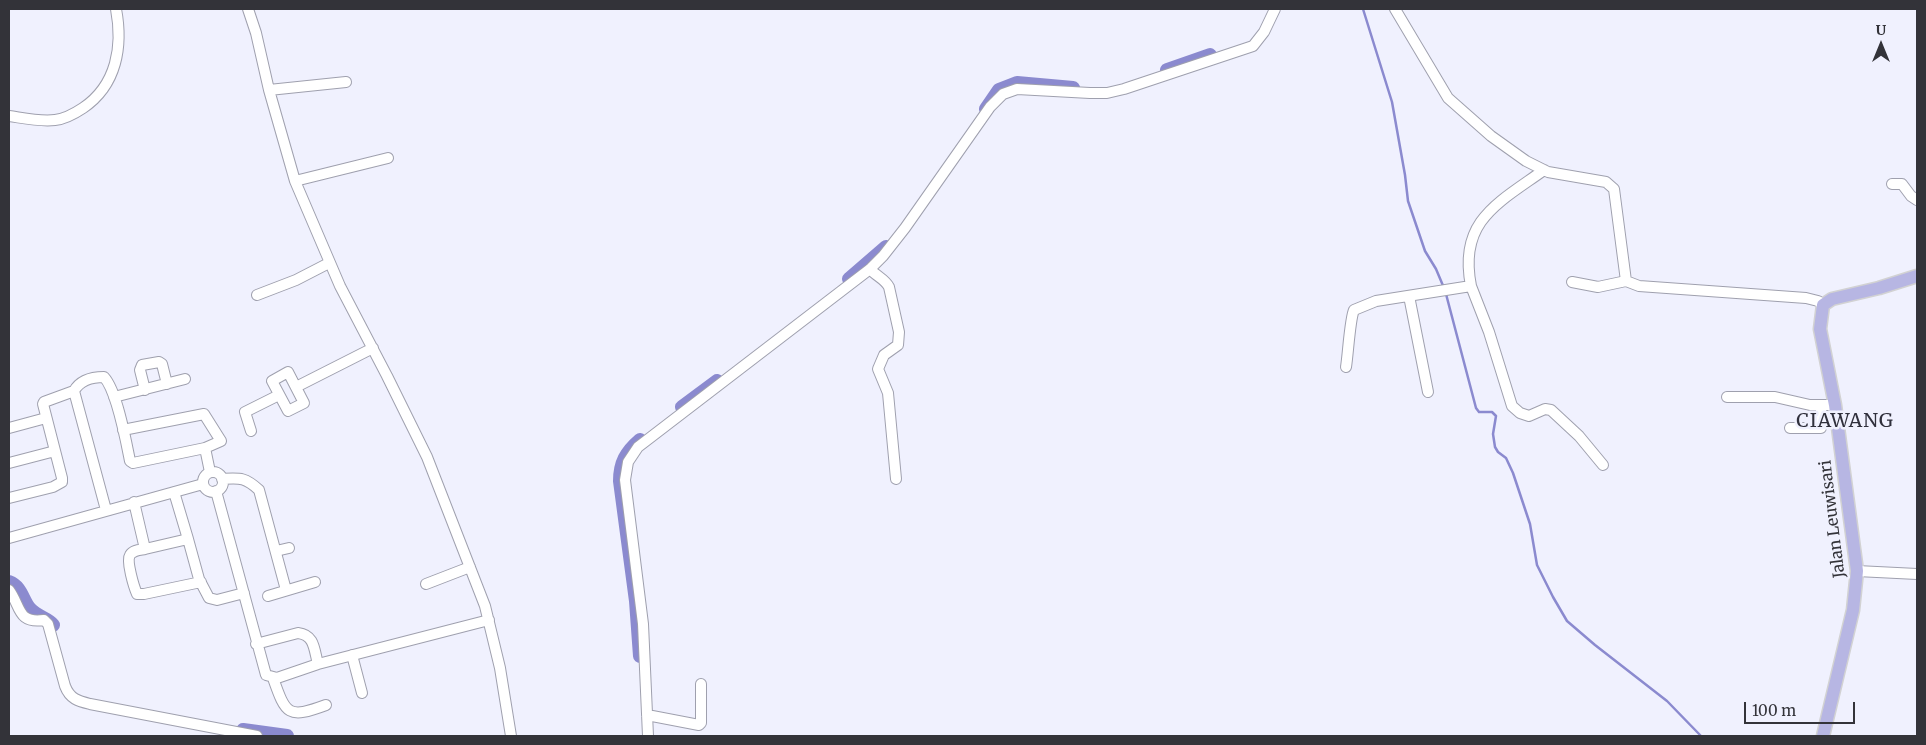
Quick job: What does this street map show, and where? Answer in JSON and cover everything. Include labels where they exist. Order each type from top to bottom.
[{"type":"main road","points":[[1823,304],[1917,276]]},
{"type":"main road","name":"Jalan Leuwisari","points":[[1823,304],[1820,329],[1836,405],[1858,571],[1853,610],[1824,736]]},
{"type":"street","points":[[9,116],[43,120],[62,118],[89,104],[102,92],[112,76],[116,61],[119,27],[116,9]]},
{"type":"street","points":[[248,9],[295,181],[330,263],[427,457],[489,620],[502,677],[511,736]]},
{"type":"street","points":[[648,736],[643,624],[625,480],[628,462],[638,447],[870,269],[905,228],[990,106],[1003,94],[1017,89],[1090,94],[1124,89],[1253,46],[1264,32],[1275,9]]},
{"type":"street","points":[[1395,9],[1448,98],[1491,136],[1526,161],[1544,170],[1606,182],[1614,190],[1626,281]]},
{"type":"street","points":[[269,90],[346,82]]},
{"type":"street","points":[[295,181],[388,158]]},
{"type":"street","points":[[1544,170],[1498,203],[1474,229],[1469,247],[1471,286],[1512,406],[1520,413],[1529,416],[1545,409],[1551,410],[1579,436],[1603,465]]},
{"type":"street","points":[[1892,184],[1902,184],[1910,196],[1917,200]]},
{"type":"street","points":[[257,295],[296,280],[330,263]]},
{"type":"street","points":[[870,269],[889,287],[899,332],[898,345],[884,355],[878,369],[888,393],[896,479]]},
{"type":"street","points":[[1572,282],[1598,287],[1626,281],[1639,286],[1806,298],[1823,304]]},
{"type":"street","points":[[1346,367],[1351,319],[1354,310],[1376,301],[1471,286]]},
{"type":"street","points":[[1409,296],[1428,392]]},
{"type":"street","points":[[296,387],[373,348]]},
{"type":"street","points":[[145,390],[140,370],[142,365],[156,361],[162,364],[167,384]]},
{"type":"street","points":[[288,372],[304,403],[288,411],[279,396],[272,381],[288,372]]},
{"type":"street","points":[[9,498],[58,486],[62,478],[42,404],[74,391],[83,381],[104,377],[114,398],[130,461],[133,463],[205,448],[221,441],[204,414],[123,430]]},
{"type":"street","points":[[114,398],[185,379]]},
{"type":"street","points":[[74,391],[106,510]]},
{"type":"street","points":[[251,431],[245,412],[279,396]]},
{"type":"street","points":[[1727,397],[1775,397],[1821,406],[1836,405]]},
{"type":"street","points":[[1790,428],[1821,428],[1821,406]]},
{"type":"street","points":[[9,428],[46,418]]},
{"type":"street","points":[[205,448],[210,472]]},
{"type":"street","points":[[9,463],[55,451]]},
{"type":"street","points":[[210,472],[217,473],[222,479],[246,480],[259,490],[286,590]]},
{"type":"street","points":[[210,472],[203,479],[203,484],[208,490],[216,491]]},
{"type":"street","points":[[216,491],[221,486],[222,479]]},
{"type":"street","points":[[9,538],[203,484]]},
{"type":"street","points":[[216,491],[256,644],[266,675],[274,678],[318,664],[489,620]]},
{"type":"street","points":[[174,492],[201,582],[212,599],[217,600],[244,593]]},
{"type":"street","points":[[134,502],[145,549]]},
{"type":"street","points":[[188,539],[132,552],[129,556],[129,564],[137,594],[201,582]]},
{"type":"street","points":[[276,551],[289,548]]},
{"type":"street","points":[[426,584],[470,568]]},
{"type":"street","points":[[1858,571],[1917,574]]},
{"type":"street","points":[[268,596],[315,582]]},
{"type":"street","points":[[9,590],[21,614],[33,622],[44,620],[48,624],[68,693],[74,699],[257,736]]},
{"type":"street","points":[[256,644],[298,632],[311,639],[318,664]]},
{"type":"street","points":[[352,656],[362,693]]},
{"type":"street","points":[[274,678],[282,702],[291,712],[299,714],[326,705]]},
{"type":"street","points":[[647,715],[699,725],[701,723],[701,684]]},
{"type":"waterway","points":[[1363,9],[1392,102],[1408,201],[1425,251],[1436,269],[1444,288]]},
{"type":"waterway","points":[[1167,70],[1210,55]]},
{"type":"waterway","points":[[986,109],[999,90],[1017,83],[1073,88]]},
{"type":"waterway","points":[[849,279],[886,247]]},
{"type":"waterway","points":[[1446,294],[1476,408],[1479,412],[1492,412],[1496,416],[1493,434],[1495,447],[1506,458],[1513,473],[1530,524],[1537,565],[1553,597],[1567,621],[1667,701],[1701,736]]},
{"type":"waterway","points":[[682,407],[717,381]]},
{"type":"waterway","points":[[640,440],[625,458],[621,469],[620,481],[636,601],[640,656]]},
{"type":"waterway","points":[[9,582],[17,587],[33,612],[53,625]]},
{"type":"waterway","points":[[243,730],[287,736]]},
{"type":"district","name":"CIAWANG","points":[[1845,422]]}]
